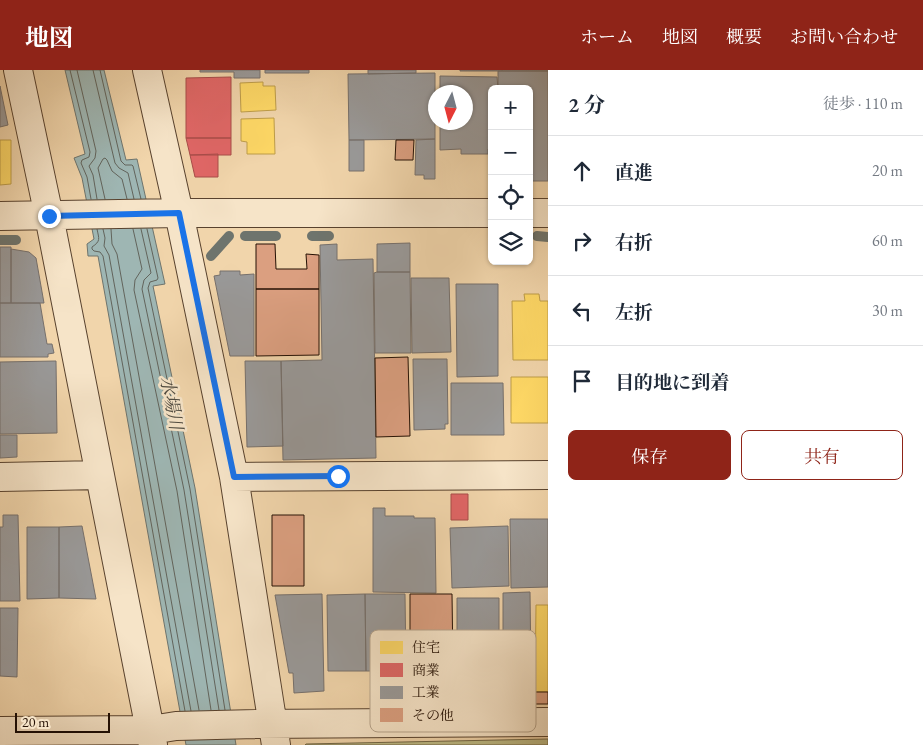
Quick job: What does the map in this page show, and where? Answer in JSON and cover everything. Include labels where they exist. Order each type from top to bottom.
[{"type":"street","points":[[18,70],[62,216],[100,475],[160,734]]},
{"type":"street","points":[[147,70],[171,213],[234,477],[269,731]]},
{"type":"street","points":[[0,216],[171,213],[488,213]]},
{"type":"street","points":[[533,213],[548,213]]},
{"type":"street","points":[[0,477],[100,475]]},
{"type":"street","points":[[234,477],[548,475]]},
{"type":"street","points":[[0,731],[160,734],[370,728]]},
{"type":"shaded area","points":[[548,739],[548,745],[305,745],[306,744]]},
{"type":"water","name":"水場川","points":[[65,70],[104,70],[126,160],[137,159],[165,284],[153,286],[195,488],[236,745],[186,745],[98,256],[88,256],[87,244],[94,239],[82,178],[74,158],[85,154]]},
{"type":"building: 住宅","points":[[263,82],[263,86],[275,86],[276,110],[241,112],[240,83]]},
{"type":"building: 住宅","points":[[274,118],[275,154],[247,154],[247,142],[241,141],[241,119]]},
{"type":"building: 住宅","points":[[0,140],[11,140],[11,184],[0,185]]},
{"type":"building: 住宅","points":[[524,294],[539,294],[540,301],[548,301],[548,360],[513,360],[512,301],[525,301]]},
{"type":"building: 住宅","points":[[511,377],[548,377],[548,423],[511,423]]},
{"type":"building: 住宅","points":[[536,605],[548,605],[548,692],[536,692]]},
{"type":"building: 商業","points":[[231,77],[231,138],[186,138],[186,78]]},
{"type":"building: 商業","points":[[186,138],[231,138],[231,155],[190,155]]},
{"type":"building: 商業","points":[[218,154],[218,177],[195,177],[190,155]]},
{"type":"building: 商業","points":[[451,494],[468,494],[468,520],[451,520]]},
{"type":"building: 工業","points":[[200,70],[260,70],[260,78],[234,78],[234,72],[200,72]]},
{"type":"building: 工業","points":[[265,70],[309,70],[309,73],[265,73]]},
{"type":"building: 工業","points":[[368,70],[416,70],[416,73],[368,74]]},
{"type":"building: 工業","points":[[502,70],[502,71],[460,71]]},
{"type":"building: 工業","points":[[548,70],[548,71],[502,71]]},
{"type":"building: 工業","points":[[498,71],[548,71],[548,181],[533,181],[533,85],[498,85]]},
{"type":"building: 工業","points":[[435,73],[435,85],[428,85],[428,130],[435,130],[435,139],[349,140],[348,74]]},
{"type":"building: 工業","points":[[440,76],[497,77],[498,85],[488,85],[488,154],[461,154],[461,149],[440,150],[440,130],[473,130],[473,85],[440,85]]},
{"type":"building: 工業","points":[[0,86],[8,125],[0,127]]},
{"type":"building: 工業","points":[[435,139],[435,179],[424,179],[424,175],[415,175],[416,140]]},
{"type":"building: 工業","points":[[349,140],[364,140],[364,171],[349,171]]},
{"type":"building: 工業","points":[[410,243],[410,272],[377,272],[377,244]]},
{"type":"building: 工業","points":[[337,244],[337,260],[373,259],[376,458],[283,460],[281,361],[322,360],[320,245]]},
{"type":"building: 工業","points":[[0,247],[11,247],[11,303],[0,303]]},
{"type":"building: 工業","points":[[11,249],[29,252],[36,258],[44,303],[11,303]]},
{"type":"building: 工業","points":[[220,271],[240,271],[240,275],[254,274],[254,356],[230,356],[214,276],[220,275]]},
{"type":"building: 工業","points":[[410,272],[411,353],[375,353],[374,273]]},
{"type":"building: 工業","points":[[411,278],[449,278],[451,352],[412,353]]},
{"type":"building: 工業","points":[[456,284],[498,284],[498,376],[457,377]]},
{"type":"building: 工業","points":[[0,303],[40,303],[47,344],[52,344],[54,353],[48,354],[48,357],[0,357]]},
{"type":"building: 工業","points":[[413,359],[447,359],[448,424],[445,424],[445,429],[414,430]]},
{"type":"building: 工業","points":[[56,361],[57,433],[0,434],[0,362]]},
{"type":"building: 工業","points":[[245,361],[281,361],[283,446],[247,447]]},
{"type":"building: 工業","points":[[451,383],[503,383],[504,435],[451,435]]},
{"type":"building: 工業","points":[[0,435],[17,435],[17,457],[0,458]]},
{"type":"building: 工業","points":[[373,508],[385,508],[385,516],[435,518],[436,593],[373,592]]},
{"type":"building: 工業","points":[[3,515],[18,515],[20,601],[0,601],[0,527],[3,527]]},
{"type":"building: 工業","points":[[510,519],[548,519],[548,587],[511,588]]},
{"type":"building: 工業","points":[[82,526],[96,599],[59,598],[59,527]]},
{"type":"building: 工業","points":[[508,526],[509,586],[452,588],[450,528]]},
{"type":"building: 工業","points":[[27,527],[59,527],[59,598],[27,599]]},
{"type":"building: 工業","points":[[530,592],[530,630],[503,630],[503,593]]},
{"type":"building: 工業","points":[[322,594],[324,691],[294,693],[293,673],[289,673],[275,595]]},
{"type":"building: 工業","points":[[365,594],[366,671],[328,671],[327,595]]},
{"type":"building: 工業","points":[[365,594],[405,594],[405,630],[370,630],[370,671],[366,671]]},
{"type":"building: 工業","points":[[457,598],[499,598],[499,630],[457,630]]},
{"type":"building: 工業","points":[[0,608],[18,608],[17,677],[0,676]]},
{"type":"building: その他","points":[[396,140],[414,140],[413,160],[395,160]]},
{"type":"building: その他","points":[[256,244],[275,244],[276,269],[307,269],[306,254],[319,255],[319,289],[256,289]]},
{"type":"building: その他","points":[[256,289],[319,289],[319,355],[256,356]]},
{"type":"building: その他","points":[[408,357],[410,436],[376,437],[375,358]]},
{"type":"building: その他","points":[[272,515],[304,515],[304,586],[272,586]]},
{"type":"building: その他","points":[[410,594],[452,594],[452,630],[410,630]]},
{"type":"building: その他","points":[[536,692],[548,692],[548,704],[536,704]]},
{"type":"waterway","points":[[211,256],[229,236]]},
{"type":"waterway","points":[[245,236],[276,236]]},
{"type":"waterway","points":[[312,236],[329,236]]},
{"type":"waterway","points":[[537,236],[548,237]]},
{"type":"waterway","points":[[0,240],[16,240]]},
{"type":"route","points":[[49,216],[179,213],[234,477],[338,476]]}]
